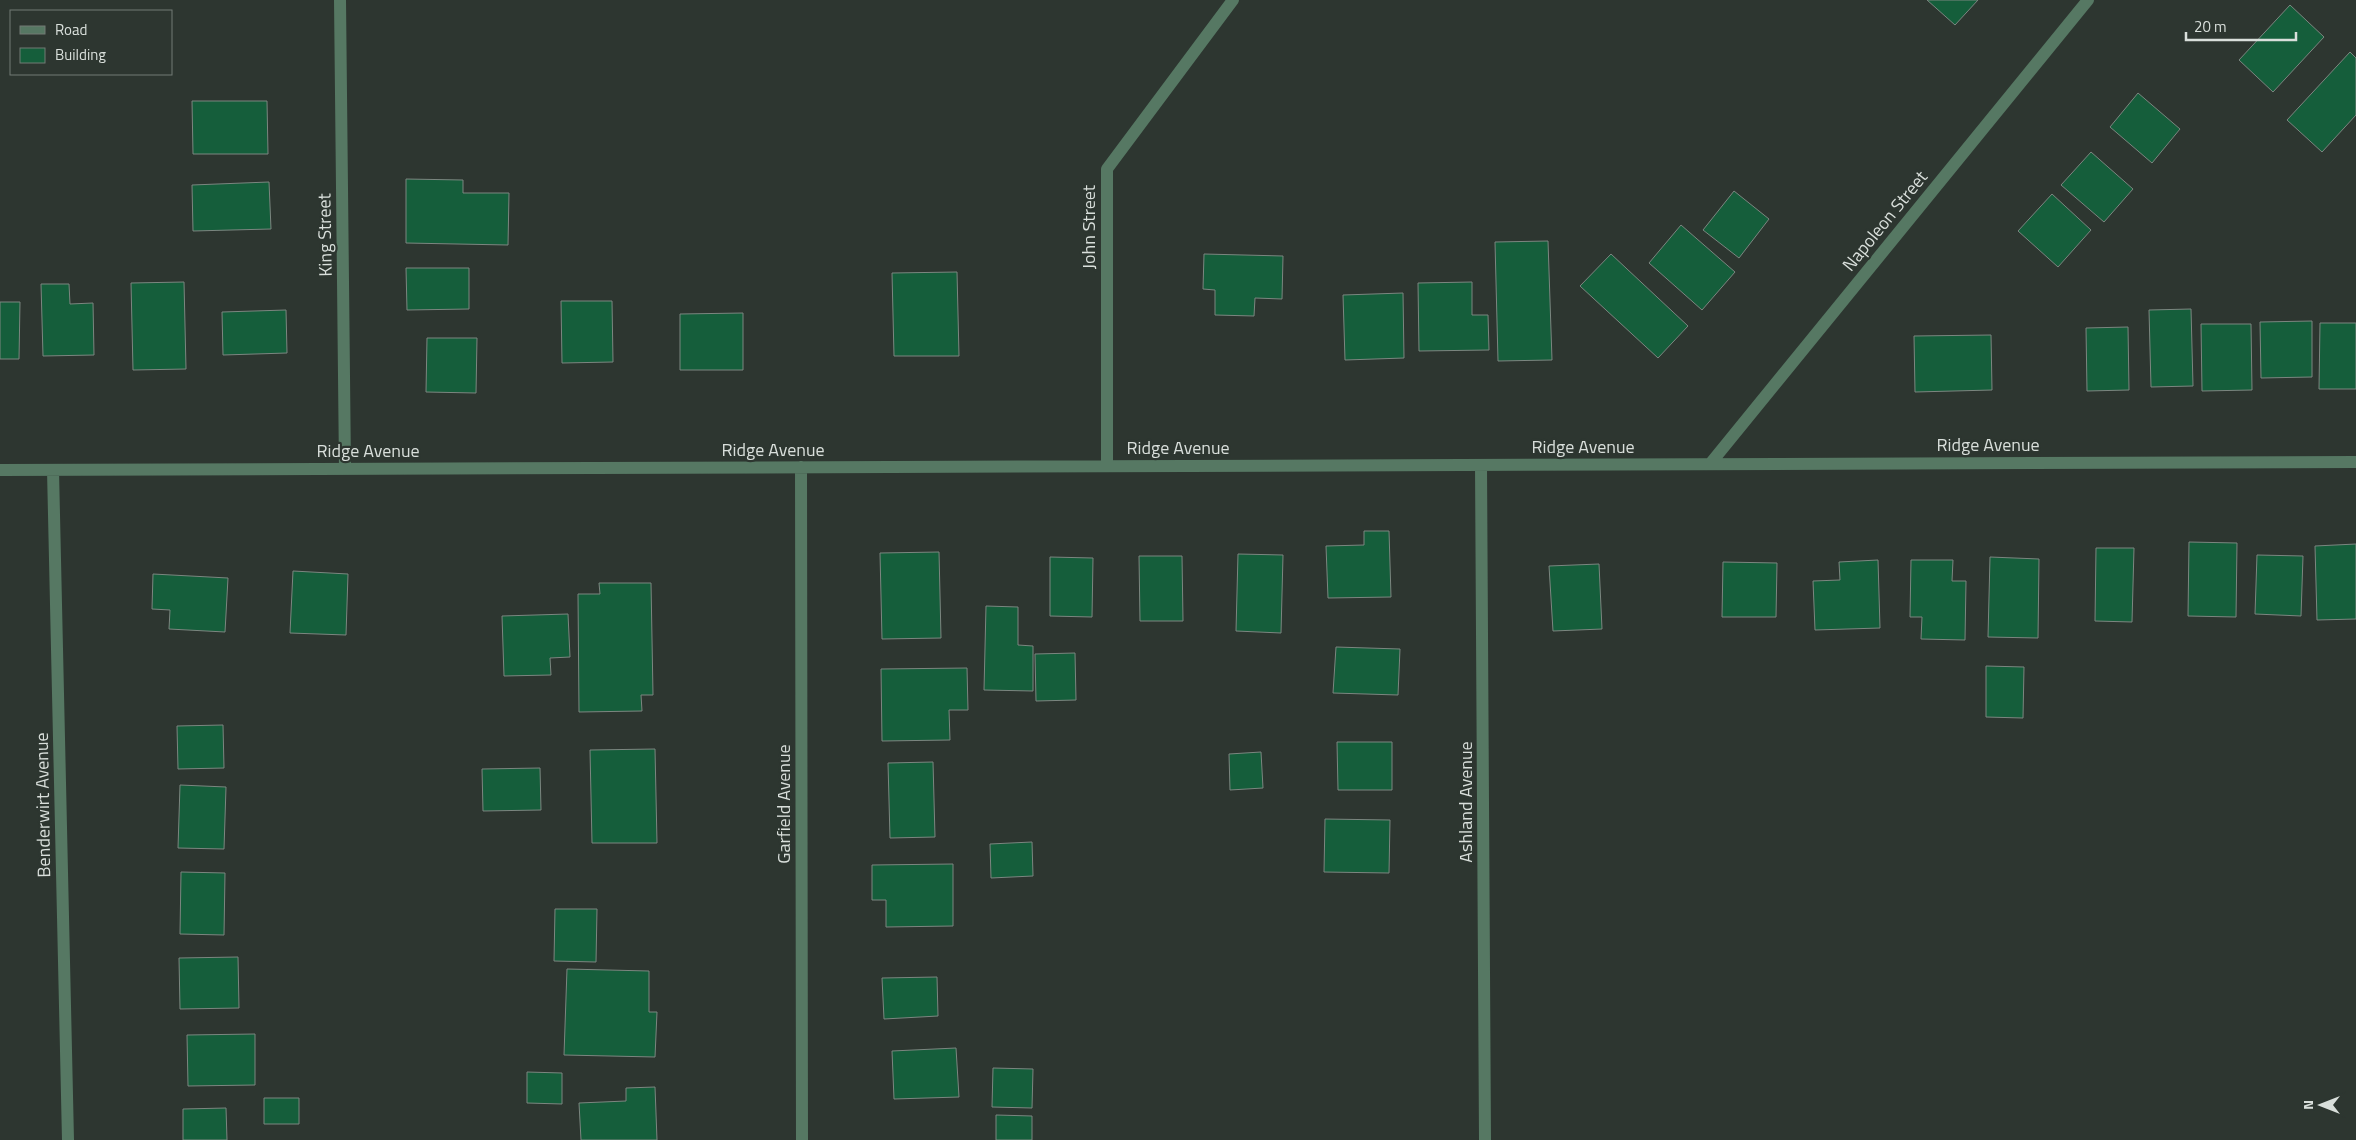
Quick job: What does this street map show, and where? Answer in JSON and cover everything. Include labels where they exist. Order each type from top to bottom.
[{"type":"street","name":"King Street","points":[[340,0],[345,469]]},
{"type":"street","name":"John Street","points":[[1107,466],[1107,169],[1233,0]]},
{"type":"street","name":"Napoleon Street","points":[[1710,464],[2088,0]]},
{"type":"street","name":"Ridge Avenue","points":[[0,470],[2356,462]]},
{"type":"street","name":"Ashland Avenue","points":[[1481,465],[1485,1140]]},
{"type":"street","name":"Garfield Avenue","points":[[801,467],[802,1140]]},
{"type":"street","name":"Benderwirt Avenue","points":[[53,470],[68,1140]]},
{"type":"building","points":[[1927,0],[1978,0],[1955,25]]},
{"type":"building","points":[[2290,5],[2324,37],[2273,92],[2239,60]]},
{"type":"building","points":[[2350,52],[2356,58],[2356,115],[2322,152],[2287,120]]},
{"type":"building","points":[[2138,93],[2180,129],[2152,163],[2110,127]]},
{"type":"building","points":[[192,101],[267,101],[268,154],[193,154]]},
{"type":"building","points":[[2091,152],[2133,189],[2104,222],[2061,185]]},
{"type":"building","points":[[406,179],[463,180],[463,193],[509,193],[508,245],[406,243]]},
{"type":"building","points":[[269,182],[271,229],[193,231],[192,185]]},
{"type":"building","points":[[1734,191],[1769,219],[1739,258],[1703,230]]},
{"type":"building","points":[[2052,194],[2091,230],[2058,267],[2018,231]]},
{"type":"building","points":[[1681,225],[1735,272],[1702,310],[1649,263]]},
{"type":"building","points":[[1548,241],[1552,360],[1498,361],[1495,242]]},
{"type":"building","points":[[1204,254],[1283,256],[1282,299],[1255,298],[1254,316],[1215,315],[1215,290],[1203,289]]},
{"type":"building","points":[[1611,254],[1688,326],[1658,358],[1580,286]]},
{"type":"building","points":[[406,268],[469,268],[469,309],[407,310]]},
{"type":"building","points":[[957,272],[959,356],[894,356],[892,273]]},
{"type":"building","points":[[184,282],[186,369],[133,370],[131,283]]},
{"type":"building","points":[[1472,282],[1472,315],[1488,315],[1489,350],[1419,351],[1418,283]]},
{"type":"building","points":[[41,284],[69,284],[70,304],[93,303],[94,355],[43,356]]},
{"type":"building","points":[[1403,293],[1404,358],[1345,360],[1343,295]]},
{"type":"building","points":[[561,301],[612,301],[613,362],[562,363]]},
{"type":"building","points":[[0,302],[20,302],[19,359],[0,359]]},
{"type":"building","points":[[2191,309],[2193,386],[2151,387],[2149,310]]},
{"type":"building","points":[[286,310],[287,353],[223,355],[222,312]]},
{"type":"building","points":[[743,313],[743,370],[680,370],[680,314]]},
{"type":"building","points":[[2312,321],[2312,377],[2261,378],[2260,322]]},
{"type":"building","points":[[2320,323],[2356,323],[2356,389],[2319,389]]},
{"type":"building","points":[[2201,324],[2251,324],[2252,390],[2202,391]]},
{"type":"building","points":[[2128,327],[2129,390],[2087,391],[2086,328]]},
{"type":"building","points":[[1991,335],[1992,390],[1915,392],[1914,336]]},
{"type":"building","points":[[427,338],[477,338],[476,393],[426,392]]},
{"type":"building","points":[[1364,531],[1389,531],[1391,597],[1328,598],[1326,546],[1364,545]]},
{"type":"building","points":[[2189,542],[2237,543],[2236,617],[2188,616]]},
{"type":"building","points":[[2356,544],[2356,619],[2317,620],[2315,546]]},
{"type":"building","points":[[2096,548],[2134,548],[2132,622],[2095,621]]},
{"type":"building","points":[[939,552],[941,638],[882,639],[880,553]]},
{"type":"building","points":[[1238,554],[1283,555],[1281,633],[1236,631]]},
{"type":"building","points":[[2257,555],[2303,556],[2301,616],[2255,614]]},
{"type":"building","points":[[1139,556],[1182,556],[1183,621],[1140,621]]},
{"type":"building","points":[[1050,557],[1093,558],[1092,617],[1050,616]]},
{"type":"building","points":[[1990,557],[2039,559],[2038,638],[1988,637]]},
{"type":"building","points":[[1878,560],[1880,628],[1815,630],[1813,581],[1840,580],[1839,562]]},
{"type":"building","points":[[1911,560],[1953,560],[1952,581],[1966,581],[1965,640],[1921,639],[1922,617],[1910,617]]},
{"type":"building","points":[[1723,562],[1777,563],[1776,617],[1722,617]]},
{"type":"building","points":[[1599,564],[1602,629],[1553,631],[1549,566]]},
{"type":"building","points":[[293,571],[348,574],[346,635],[290,633]]},
{"type":"building","points":[[153,574],[228,578],[225,632],[169,629],[170,610],[152,609]]},
{"type":"building","points":[[599,583],[651,583],[653,695],[641,695],[642,711],[579,712],[578,594],[600,594]]},
{"type":"building","points":[[986,606],[1018,607],[1018,645],[1033,646],[1033,691],[984,690]]},
{"type":"building","points":[[568,614],[570,657],[550,658],[551,675],[504,676],[502,616]]},
{"type":"building","points":[[1336,647],[1400,649],[1398,695],[1333,693]]},
{"type":"building","points":[[1075,653],[1076,700],[1036,701],[1035,654]]},
{"type":"building","points":[[1986,666],[2024,667],[2023,718],[1986,717]]},
{"type":"building","points":[[967,668],[968,710],[949,710],[950,740],[882,741],[881,669]]},
{"type":"building","points":[[223,725],[224,768],[178,769],[177,726]]},
{"type":"building","points":[[1337,742],[1392,742],[1392,790],[1338,790]]},
{"type":"building","points":[[655,749],[657,843],[592,843],[590,750]]},
{"type":"building","points":[[1261,752],[1263,788],[1230,790],[1229,754]]},
{"type":"building","points":[[933,762],[935,837],[890,838],[888,763]]},
{"type":"building","points":[[540,768],[541,810],[483,811],[482,769]]},
{"type":"building","points":[[180,785],[226,787],[224,849],[178,848]]},
{"type":"building","points":[[1325,819],[1390,820],[1389,873],[1324,872]]},
{"type":"building","points":[[1032,842],[1033,876],[991,878],[990,844]]},
{"type":"building","points":[[953,864],[953,926],[886,927],[886,900],[872,900],[872,865]]},
{"type":"building","points":[[181,872],[225,873],[224,935],[180,934]]},
{"type":"building","points":[[555,909],[597,909],[596,962],[554,961]]},
{"type":"building","points":[[238,957],[239,1008],[180,1009],[179,958]]},
{"type":"building","points":[[567,969],[649,971],[649,1012],[657,1012],[655,1057],[564,1055]]},
{"type":"building","points":[[937,977],[938,1016],[884,1019],[882,978]]},
{"type":"building","points":[[255,1034],[255,1085],[188,1086],[187,1035]]},
{"type":"building","points":[[956,1048],[959,1097],[894,1099],[892,1051]]},
{"type":"building","points":[[993,1068],[1033,1069],[1032,1108],[992,1107]]},
{"type":"building","points":[[527,1072],[562,1073],[562,1104],[527,1103]]},
{"type":"building","points":[[655,1087],[657,1140],[581,1140],[579,1103],[626,1101],[626,1088]]},
{"type":"building","points":[[264,1098],[299,1098],[299,1124],[264,1124]]},
{"type":"building","points":[[226,1108],[227,1140],[183,1140],[183,1109]]},
{"type":"building","points":[[996,1115],[1032,1116],[1032,1140],[996,1140]]}]
